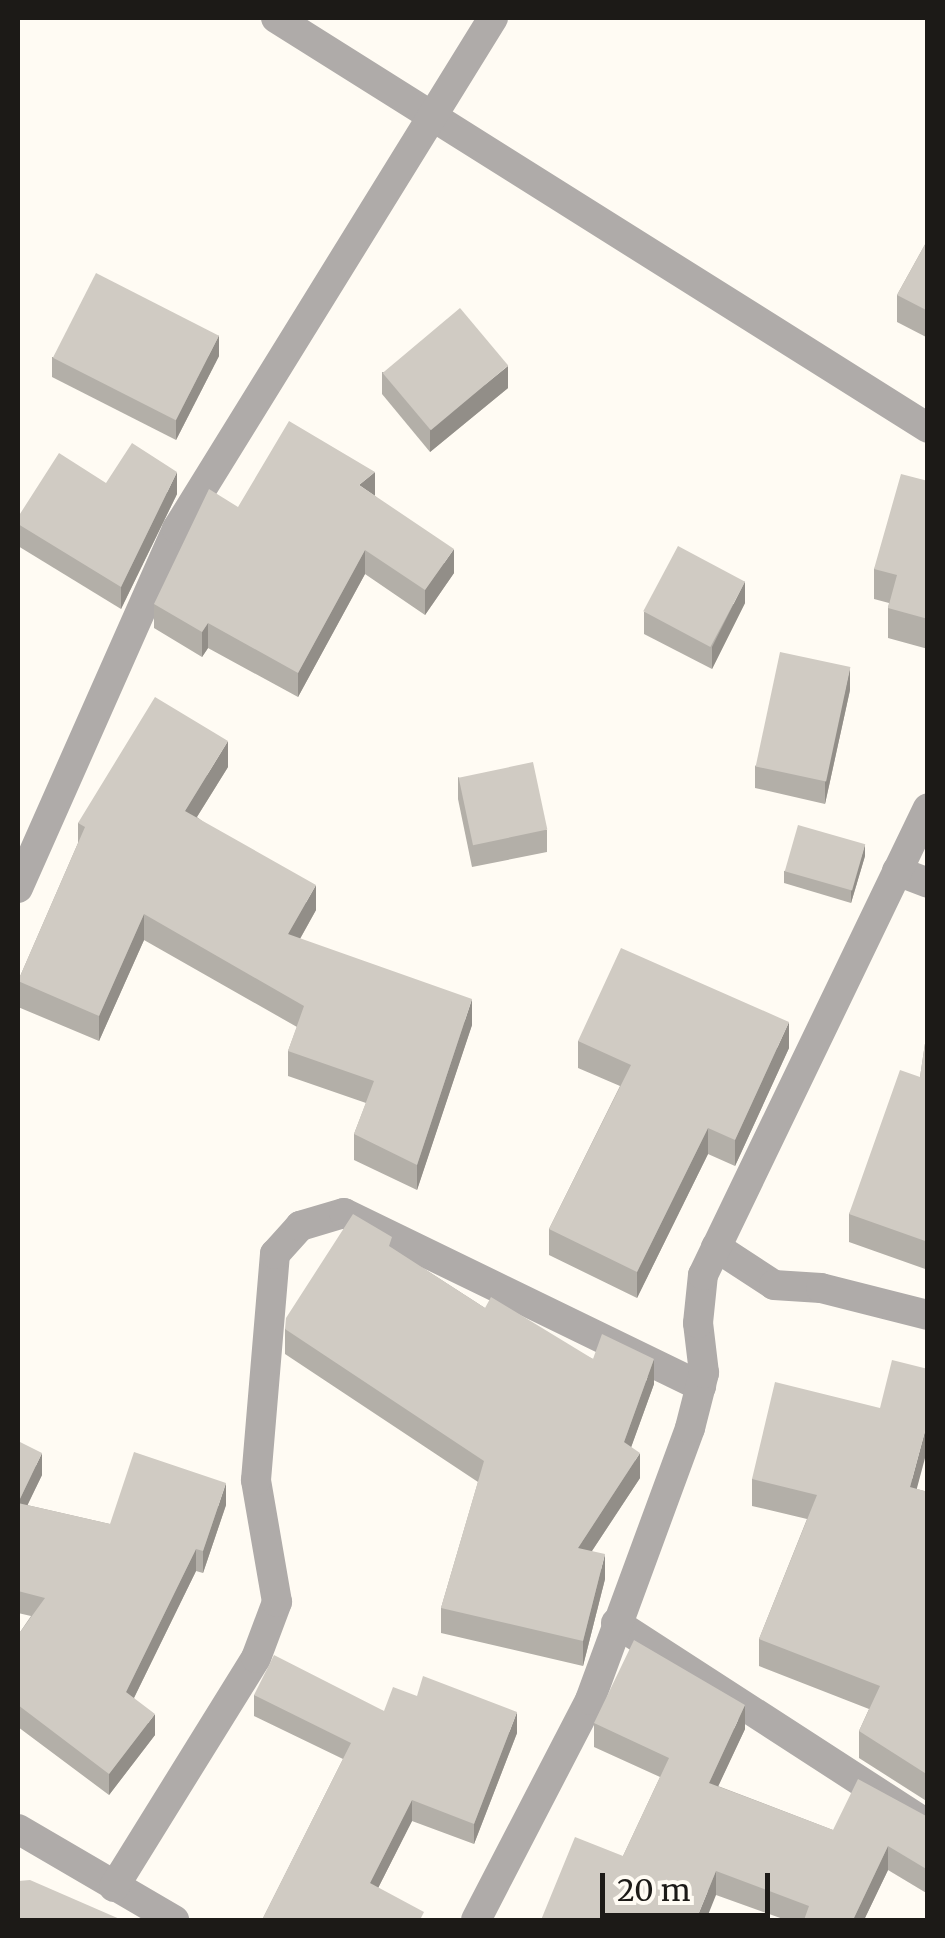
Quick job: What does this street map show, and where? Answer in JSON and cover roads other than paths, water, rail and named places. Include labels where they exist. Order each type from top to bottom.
[{"type":"street","points":[[276,18],[431,120],[928,428]]},
{"type":"street","points":[[18,888],[177,529],[494,18]]},
{"type":"street","points":[[476,1920],[590,1700],[701,1386],[702,1291],[716,1247],[928,808]]},
{"type":"street","points":[[898,871],[928,884]]},
{"type":"street","points":[[114,1887],[256,1658],[277,1602],[256,1480],[275,1254],[300,1226],[344,1213],[701,1386]]},
{"type":"street","points":[[716,1247],[774,1285],[822,1288],[928,1315]]},
{"type":"street","points":[[616,1623],[928,1825]]},
{"type":"street","points":[[18,1828],[174,1920]]}]
